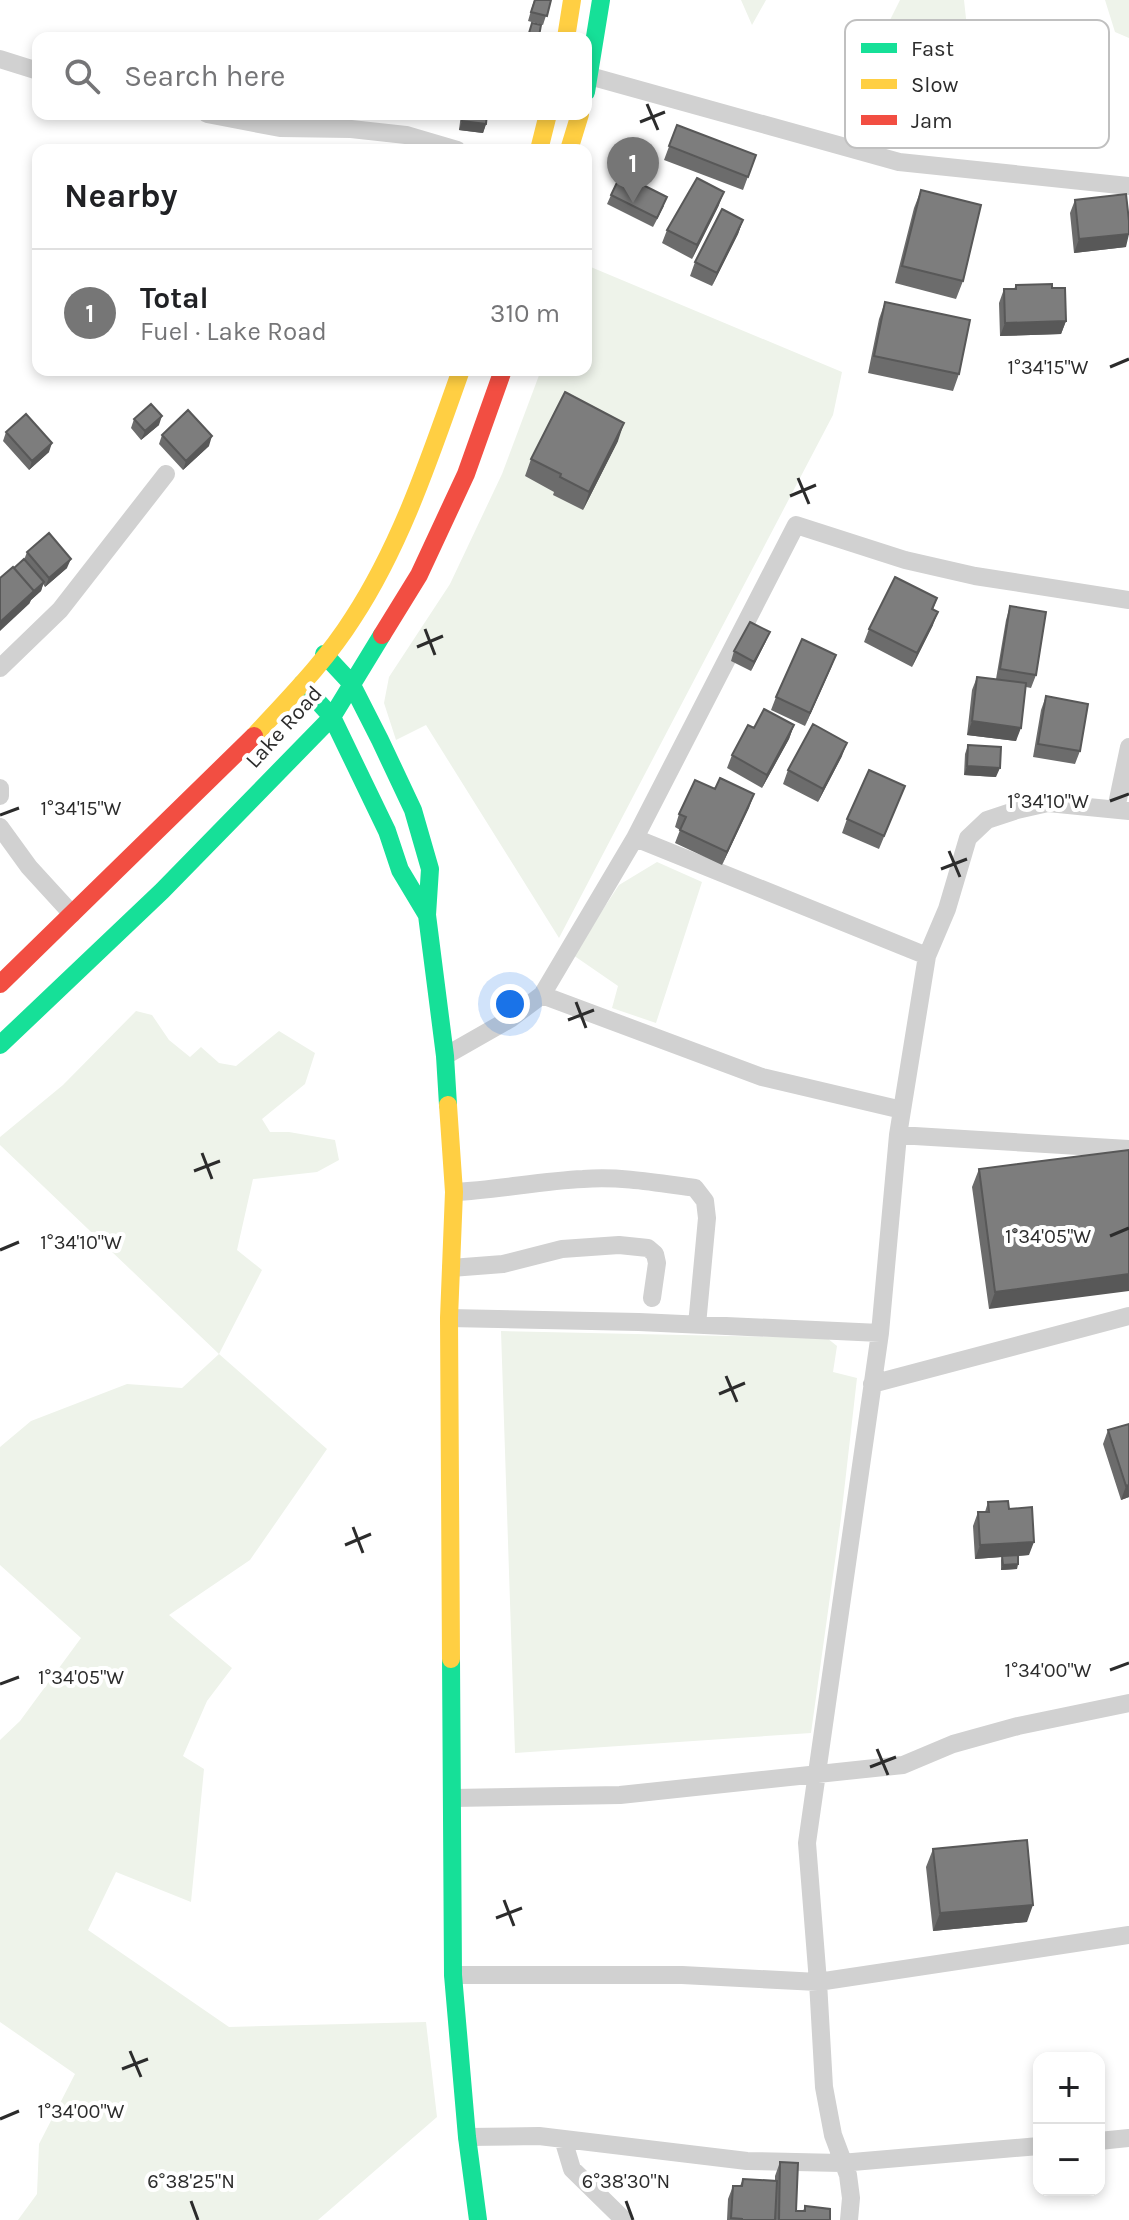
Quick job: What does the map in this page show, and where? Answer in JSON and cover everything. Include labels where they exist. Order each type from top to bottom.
[{"type":"street","points":[[567,32],[572,0]]},
{"type":"street","points":[[592,52],[601,0]]},
{"type":"street","points":[[0,59],[32,69]]},
{"type":"street","points":[[592,82],[845,148]]},
{"type":"street","points":[[238,120],[280,128],[351,129],[406,135],[437,144]]},
{"type":"street","points":[[540,144],[546,120]]},
{"type":"street","points":[[571,144],[578,120]]},
{"type":"street","points":[[845,148],[899,162],[1129,186]]},
{"type":"street","name":"Lake Road","points":[[0,984],[239,753],[302,684],[353,619],[385,560],[425,471],[459,376]]},
{"type":"street","name":"Lake Road","points":[[0,1045],[162,891],[332,717],[419,575],[466,474],[501,376]]},
{"type":"street","points":[[0,668],[60,610],[166,474]]},
{"type":"street","points":[[445,1056],[510,1019],[542,995],[635,838],[796,525],[905,560],[975,576],[1129,600]]},
{"type":"street","points":[[324,654],[351,683],[413,810],[430,869],[427,915],[445,1056],[454,1192],[449,1318],[453,1975],[467,2137],[478,2220]]},
{"type":"street","points":[[302,684],[332,717],[387,831],[400,870],[427,915]]},
{"type":"street","points":[[849,2220],[851,2198],[848,2175],[841,2163],[824,2087],[807,1843],[880,1333],[898,1135],[927,956],[947,909],[968,838],[987,820],[1048,803],[1123,810],[1129,747]]},
{"type":"street","points":[[0,788],[0,796]]},
{"type":"street","points":[[0,827],[29,867],[72,914]]},
{"type":"street","points":[[635,838],[927,956]]},
{"type":"street","points":[[542,995],[762,1077],[902,1110]]},
{"type":"street","points":[[898,1135],[1129,1149]]},
{"type":"street","points":[[454,1192],[584,1179],[634,1179],[695,1188],[705,1201],[707,1218],[697,1325]]},
{"type":"street","points":[[451,1268],[503,1264],[562,1249],[619,1245],[648,1248],[655,1254],[657,1263],[652,1298]]},
{"type":"street","points":[[872,1384],[1129,1316]]},
{"type":"street","points":[[449,1318],[880,1333]]},
{"type":"street","points":[[453,1798],[620,1795],[903,1765],[953,1744],[1018,1726],[1129,1703]]},
{"type":"street","points":[[453,1975],[682,1975],[818,1982],[1129,1935]]},
{"type":"street","points":[[467,2137],[539,2136],[747,2161],[841,2163],[1033,2147]]},
{"type":"street","points":[[1105,2140],[1129,2138]]},
{"type":"street","points":[[563,2139],[572,2169],[624,2220]]},
{"type":"shaded area","points":[[741,0],[766,0],[752,25]]},
{"type":"shaded area","points":[[900,0],[964,0],[966,20],[890,20]]},
{"type":"shaded area","points":[[1105,0],[1129,0],[1129,38],[1115,32]]},
{"type":"shaded area","points":[[592,268],[842,372],[833,415],[559,938],[426,725],[396,740],[384,703],[389,677],[450,584],[502,474],[539,376],[592,376]]},
{"type":"shaded area","points":[[657,862],[702,882],[656,1023],[612,1008],[618,986],[573,955],[619,885]]},
{"type":"shaded area","points":[[136,1011],[152,1015],[169,1040],[190,1057],[201,1047],[219,1063],[236,1066],[279,1031],[315,1053],[305,1084],[262,1119],[270,1132],[335,1140],[339,1160],[317,1172],[253,1179],[237,1250],[262,1270],[219,1354],[0,1145],[0,1137],[63,1085]]},
{"type":"shaded area","points":[[501,1331],[827,1338],[837,1346],[833,1372],[857,1378],[811,1733],[515,1753]]},
{"type":"shaded area","points":[[219,1354],[327,1449],[250,1560],[169,1615],[232,1668],[207,1701],[183,1756],[204,1769],[191,1902],[116,1872],[88,1930],[229,2027],[426,2022],[437,2117],[318,2220],[18,2220],[37,2194],[39,2144],[75,2074],[0,2022],[0,1740],[20,1721],[81,1638],[0,1565],[0,1447],[31,1421],[127,1384],[182,1388]]},
{"type":"building","points":[[535,0],[551,0],[547,16],[531,12]]},
{"type":"building","points":[[532,23],[541,25],[540,32],[529,32]]},
{"type":"building","points":[[462,120],[486,120],[486,124]]},
{"type":"building","points":[[677,125],[756,155],[748,177],[669,146]]},
{"type":"building","points":[[621,174],[667,197],[657,218],[611,195]]},
{"type":"building","points":[[697,178],[724,192],[697,245],[667,230]]},
{"type":"building","points":[[921,190],[981,205],[963,281],[902,266]]},
{"type":"building","points":[[1126,194],[1129,234],[1079,239],[1075,200]]},
{"type":"building","points":[[722,209],[743,220],[717,273],[695,262]]},
{"type":"building","points":[[1052,284],[1052,288],[1065,288],[1066,321],[1005,323],[1004,289],[1016,289],[1016,285]]},
{"type":"building","points":[[885,302],[970,320],[959,374],[874,356]]},
{"type":"building","points":[[565,392],[624,423],[589,492],[531,459]]},
{"type":"building","points":[[151,404],[162,416],[145,431],[134,419]]},
{"type":"building","points":[[188,410],[212,436],[186,461],[162,435]]},
{"type":"building","points":[[26,414],[52,443],[32,461],[6,432]]},
{"type":"building","points":[[49,533],[71,559],[49,578],[27,552]]},
{"type":"building","points":[[24,559],[44,582],[33,592],[14,568]]},
{"type":"building","points":[[13,567],[34,591],[0,622],[0,578]]},
{"type":"building","points":[[895,577],[937,598],[932,609],[938,612],[917,653],[869,629]]},
{"type":"building","points":[[1010,606],[1046,612],[1036,675],[1000,669]]},
{"type":"building","points":[[750,622],[770,632],[754,662],[734,651]]},
{"type":"building","points":[[802,639],[836,655],[810,713],[776,697]]},
{"type":"building","points":[[977,677],[1026,683],[1021,728],[972,721]]},
{"type":"building","points":[[1046,696],[1088,704],[1080,751],[1038,744]]},
{"type":"building","points":[[764,709],[794,725],[767,775],[732,755],[748,725],[754,728]]},
{"type":"building","points":[[813,724],[847,743],[823,789],[788,770]]},
{"type":"building","points":[[968,745],[1001,747],[1000,768],[967,766]]},
{"type":"building","points":[[869,770],[905,786],[884,836],[847,819]]},
{"type":"building","points":[[720,778],[754,794],[727,852],[680,830],[686,817],[679,814],[695,780],[715,789]]},
{"type":"building","points":[[1129,1150],[1129,1274],[995,1292],[979,1169]]},
{"type":"building","points":[[1129,1424],[1129,1485],[1126,1486],[1108,1430]]},
{"type":"building","points":[[1008,1501],[1009,1509],[1032,1507],[1034,1542],[980,1545],[978,1512],[989,1512],[988,1502]]},
{"type":"building","points":[[1018,1555],[1018,1564],[1003,1565],[1002,1556]]},
{"type":"building","points":[[1027,1840],[1033,1905],[940,1913],[933,1849]]},
{"type":"building","points":[[780,2162],[798,2163],[796,2211],[805,2211],[805,2206],[830,2209],[830,2220],[779,2220]]},
{"type":"building","points":[[743,2179],[777,2181],[775,2220],[731,2218],[733,2186],[742,2186]]},
{"type":"traffic: fast","points":[[592,55],[601,0]]},
{"type":"traffic: fast","points":[[0,1045],[162,891],[332,717],[382,635]]},
{"type":"traffic: fast","points":[[324,654],[351,683],[380,740],[413,810],[430,869],[427,915],[445,1056],[448,1105]]},
{"type":"traffic: fast","points":[[302,684],[332,717],[387,831],[400,870],[427,915]]},
{"type":"traffic: fast","points":[[451,1659],[453,1975],[467,2137],[478,2220]]},
{"type":"traffic: slow","points":[[567,32],[572,0]]},
{"type":"traffic: slow","points":[[540,144],[546,120]]},
{"type":"traffic: slow","points":[[571,144],[578,120]]},
{"type":"traffic: slow","points":[[254,736],[331,649],[370,589],[401,529],[459,376]]},
{"type":"traffic: slow","points":[[448,1105],[454,1192],[449,1318],[451,1659]]},
{"type":"traffic: jam","points":[[382,635],[419,575],[466,474],[501,376]]},
{"type":"traffic: jam","points":[[0,984],[254,736]]},
{"type":"place","name":"Total","points":[[633,203]]}]
